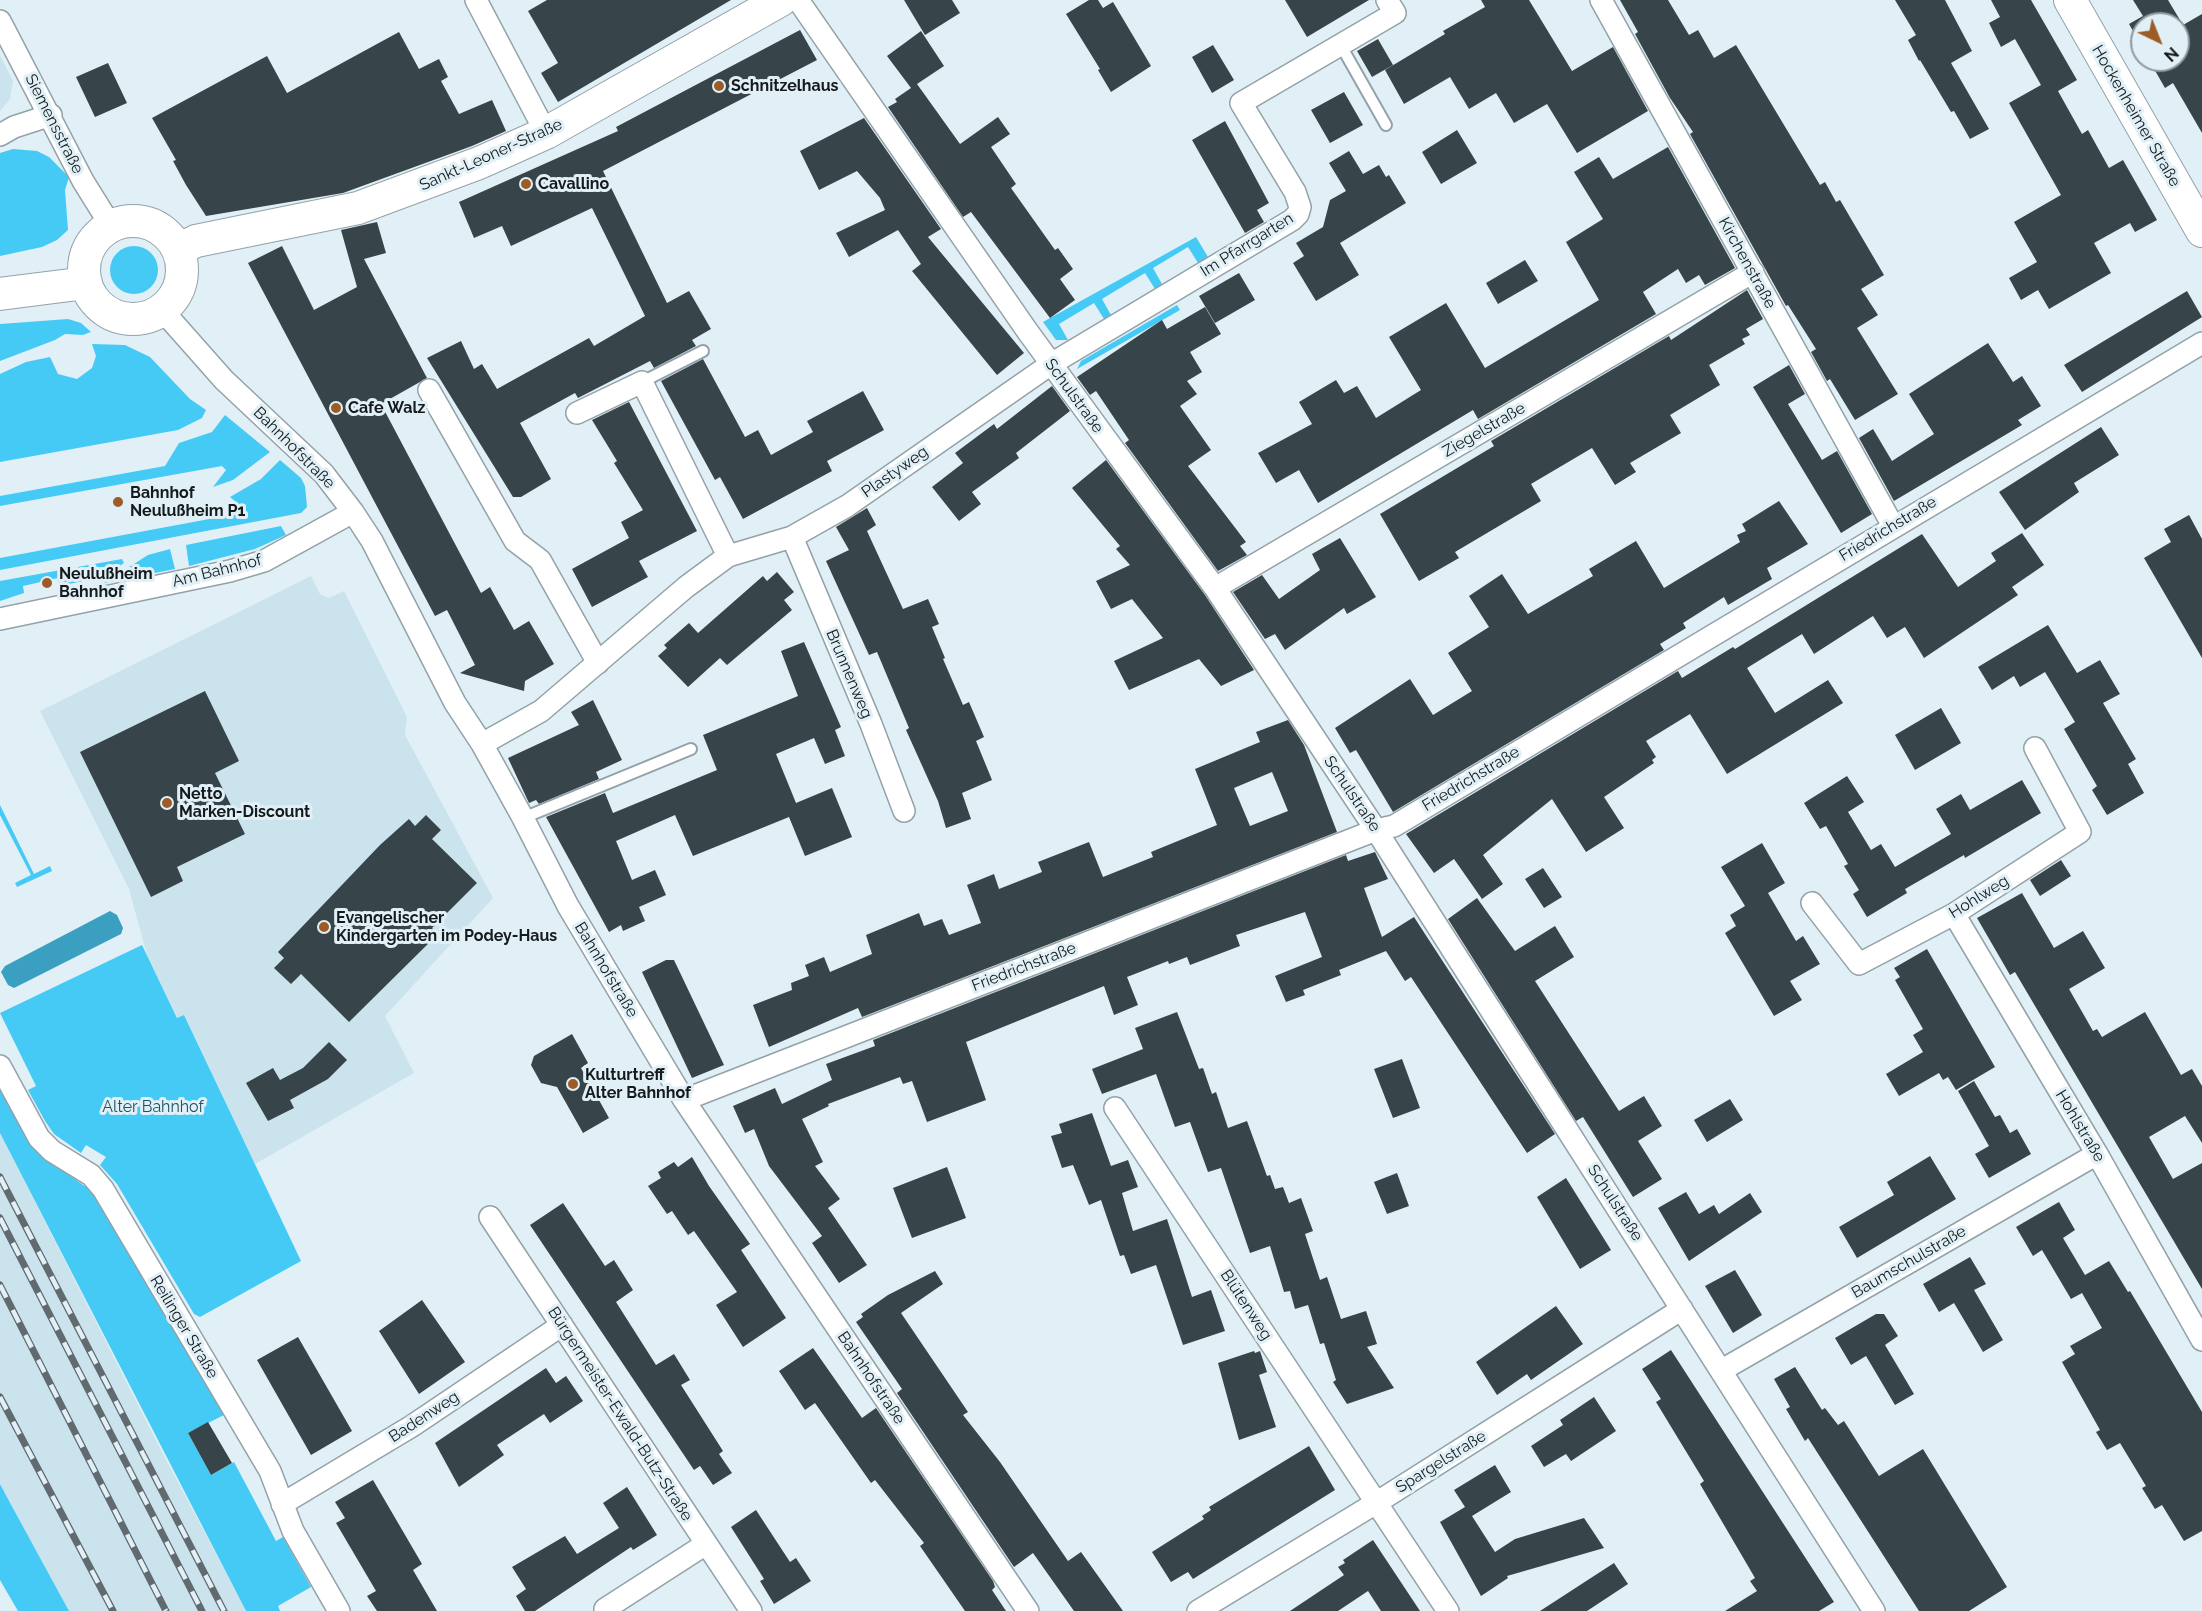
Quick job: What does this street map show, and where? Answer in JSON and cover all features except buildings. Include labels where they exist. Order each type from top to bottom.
[{"type":"street","points":[[476,0],[546,133]]},
{"type":"street","name":"Sankt-Leoner-Straße","points":[[178,250],[196,241],[358,208],[420,186],[546,133],[781,0]]},
{"type":"street","name":"Schulstraße","points":[[798,0],[1051,364],[1215,588],[1376,830],[1874,1611]]},
{"type":"street","name":"Im Pfarrgarten","points":[[1051,364],[1284,226],[1298,214],[1300,207],[1295,192],[1241,102],[1395,13],[1388,0]]},
{"type":"street","name":"Kirchenstraße","points":[[1601,0],[1893,526]]},
{"type":"street","name":"Hockenheimer Straße","points":[[2070,0],[2202,231]]},
{"type":"street","name":"Siemensstraße","points":[[0,21],[51,115],[83,181],[111,226]]},
{"type":"street","points":[[0,135],[14,127],[51,115]]},
{"type":"street","points":[[137,221],[150,224],[162,230],[178,250],[182,266],[180,283],[174,298],[162,310],[137,319],[111,314],[91,296],[86,283],[84,266],[88,250],[98,236],[111,226],[137,221]]},
{"type":"street","name":"Ziegelstraße","points":[[1215,588],[1753,272]]},
{"type":"street","points":[[0,294],[86,283]]},
{"type":"street","name":"Bahnhofstraße","points":[[162,310],[224,380],[324,474],[353,512],[372,541],[455,703],[482,744],[568,906],[684,1100],[1028,1611]]},
{"type":"street","name":"Friedrichstraße","points":[[684,1100],[1404,820],[2202,343]]},
{"type":"street","name":"Plastyweg","points":[[482,744],[541,711],[686,587],[728,556],[792,537],[847,506],[1051,364]]},
{"type":"street","points":[[577,413],[642,382],[728,556]]},
{"type":"street","points":[[429,390],[516,541],[540,560],[598,663]]},
{"type":"street","name":"Am Bahnhof","points":[[0,619],[230,572],[264,561],[353,512]]},
{"type":"street","name":"Brunnenweg","points":[[792,537],[871,724],[904,811]]},
{"type":"street","name":"Hohlweg","points":[[1812,903],[1859,964],[1954,914],[2080,832],[2035,748]]},
{"type":"street","name":"Hohlstraße","points":[[1954,914],[2097,1154],[2202,1340]]},
{"type":"street","name":"Reilinger Straße","points":[[0,1066],[39,1138],[52,1151],[91,1175],[103,1188],[270,1471],[293,1531],[339,1611]]},
{"type":"street","name":"Blütenweg","points":[[1115,1108],[1448,1611]]},
{"type":"street","name":"Baumschulstraße","points":[[1722,1370],[2097,1154]]},
{"type":"street","name":"Bürgermeister-Ewald-Butz-Straße","points":[[490,1216],[751,1611]]},
{"type":"street","name":"Spargelstraße","points":[[1198,1611],[1376,1503],[1682,1309]]},
{"type":"street","name":"Badenweg","points":[[282,1504],[412,1426],[562,1325]]},
{"type":"street","points":[[605,1609],[706,1544]]},
{"type":"lane","points":[[1340,44],[1386,125]]},
{"type":"lane","points":[[642,382],[703,351]]},
{"type":"lane","points":[[523,818],[691,749]]},
{"type":"shaded area","points":[[0,55],[13,81],[10,99],[0,111]]},
{"type":"shaded area","points":[[311,576],[320,594],[329,598],[344,591],[407,717],[405,735],[493,898],[385,1016],[414,1073],[255,1164],[185,1016],[178,1019],[147,955],[129,889],[40,711]]},
{"type":"shaded area","points":[[110,911],[117,915],[123,928],[121,934],[14,988],[8,985],[1,972],[5,966]]},
{"type":"shaded area","points":[[0,1133],[161,1450],[246,1611],[69,1611],[0,1484]]},
{"type":"green space","points":[[13,149],[37,151],[49,157],[69,177],[65,190],[68,230],[57,240],[42,247],[0,256],[0,153]]},
{"type":"green space","points":[[1196,237],[1208,257],[1198,263],[1188,247],[1153,268],[1162,284],[1155,289],[1145,273],[1102,299],[1111,315],[1104,319],[1094,303],[1059,324],[1068,340],[1056,340],[1043,322]]},
{"type":"green space","points":[[129,246],[139,246],[151,253],[158,265],[158,275],[151,287],[139,294],[129,294],[114,283],[110,275],[110,265],[121,250]]},
{"type":"green space","points":[[1177,305],[1180,310],[1077,369],[1081,361]]},
{"type":"green space","points":[[68,319],[81,323],[91,332],[83,335],[65,334],[0,361],[0,324]]},
{"type":"green space","points":[[92,344],[125,345],[150,357],[190,399],[206,410],[202,418],[178,430],[0,462],[0,374],[26,362],[50,357],[58,374],[77,379],[92,368],[96,356]]},
{"type":"green space","points":[[225,415],[270,452],[233,480],[213,487],[226,470],[222,466],[0,506],[0,496],[165,466],[179,443],[212,432]]},
{"type":"green space","points":[[280,460],[301,478],[305,486],[307,507],[301,513],[0,570],[0,558],[236,514],[243,508],[230,497],[261,479]]},
{"type":"green space","points":[[281,526],[286,535],[255,549],[189,566],[186,545]]},
{"type":"green space","points":[[170,549],[175,569],[104,583],[148,555]]},
{"type":"green space","points":[[122,559],[124,563],[103,577],[59,586],[58,578],[23,586],[24,593],[0,601],[0,581]]},
{"type":"green space","points":[[0,805],[34,874],[50,866],[52,871],[17,887],[15,883],[31,875],[0,815]]},
{"type":"green space","name":"Alter Bahnhof","points":[[142,945],[177,1018],[184,1015],[301,1261],[200,1317],[194,1314],[117,1184],[100,1165],[106,1157],[86,1145],[81,1153],[54,1134],[45,1121],[28,1090],[36,1086],[0,1013]]},
{"type":"green space","points":[[0,1089],[25,1135],[43,1156],[90,1190],[103,1206],[224,1415],[188,1433],[211,1475],[234,1462],[276,1541],[283,1537],[311,1587],[278,1606],[280,1611],[246,1611],[0,1133]]},
{"type":"green space","points":[[0,1484],[69,1611],[18,1611],[0,1580]]},
{"type":"railway","points":[[0,1177],[224,1611]]},
{"type":"railway","points":[[0,1218],[202,1611]]},
{"type":"railway","points":[[0,1285],[166,1611]]},
{"type":"railway","points":[[0,1397],[113,1611]]},
{"type":"place","name":"Schnitzelhaus","points":[[719,86]]},
{"type":"place","name":"Cavallino","points":[[526,184]]},
{"type":"place","name":"Cafe Walz","points":[[336,408]]},
{"type":"place","name":"Bahnhof Neulußheim P1","points":[[118,502]]},
{"type":"place","name":"Neulußheim Bahnhof","points":[[47,583]]},
{"type":"place","name":"Netto Marken-Discount","points":[[167,803]]},
{"type":"place","name":"Evangelischer Kindergarten im Podey-Haus","points":[[324,927]]},
{"type":"place","name":"Kulturtreff Alter Bahnhof","points":[[573,1084]]}]
